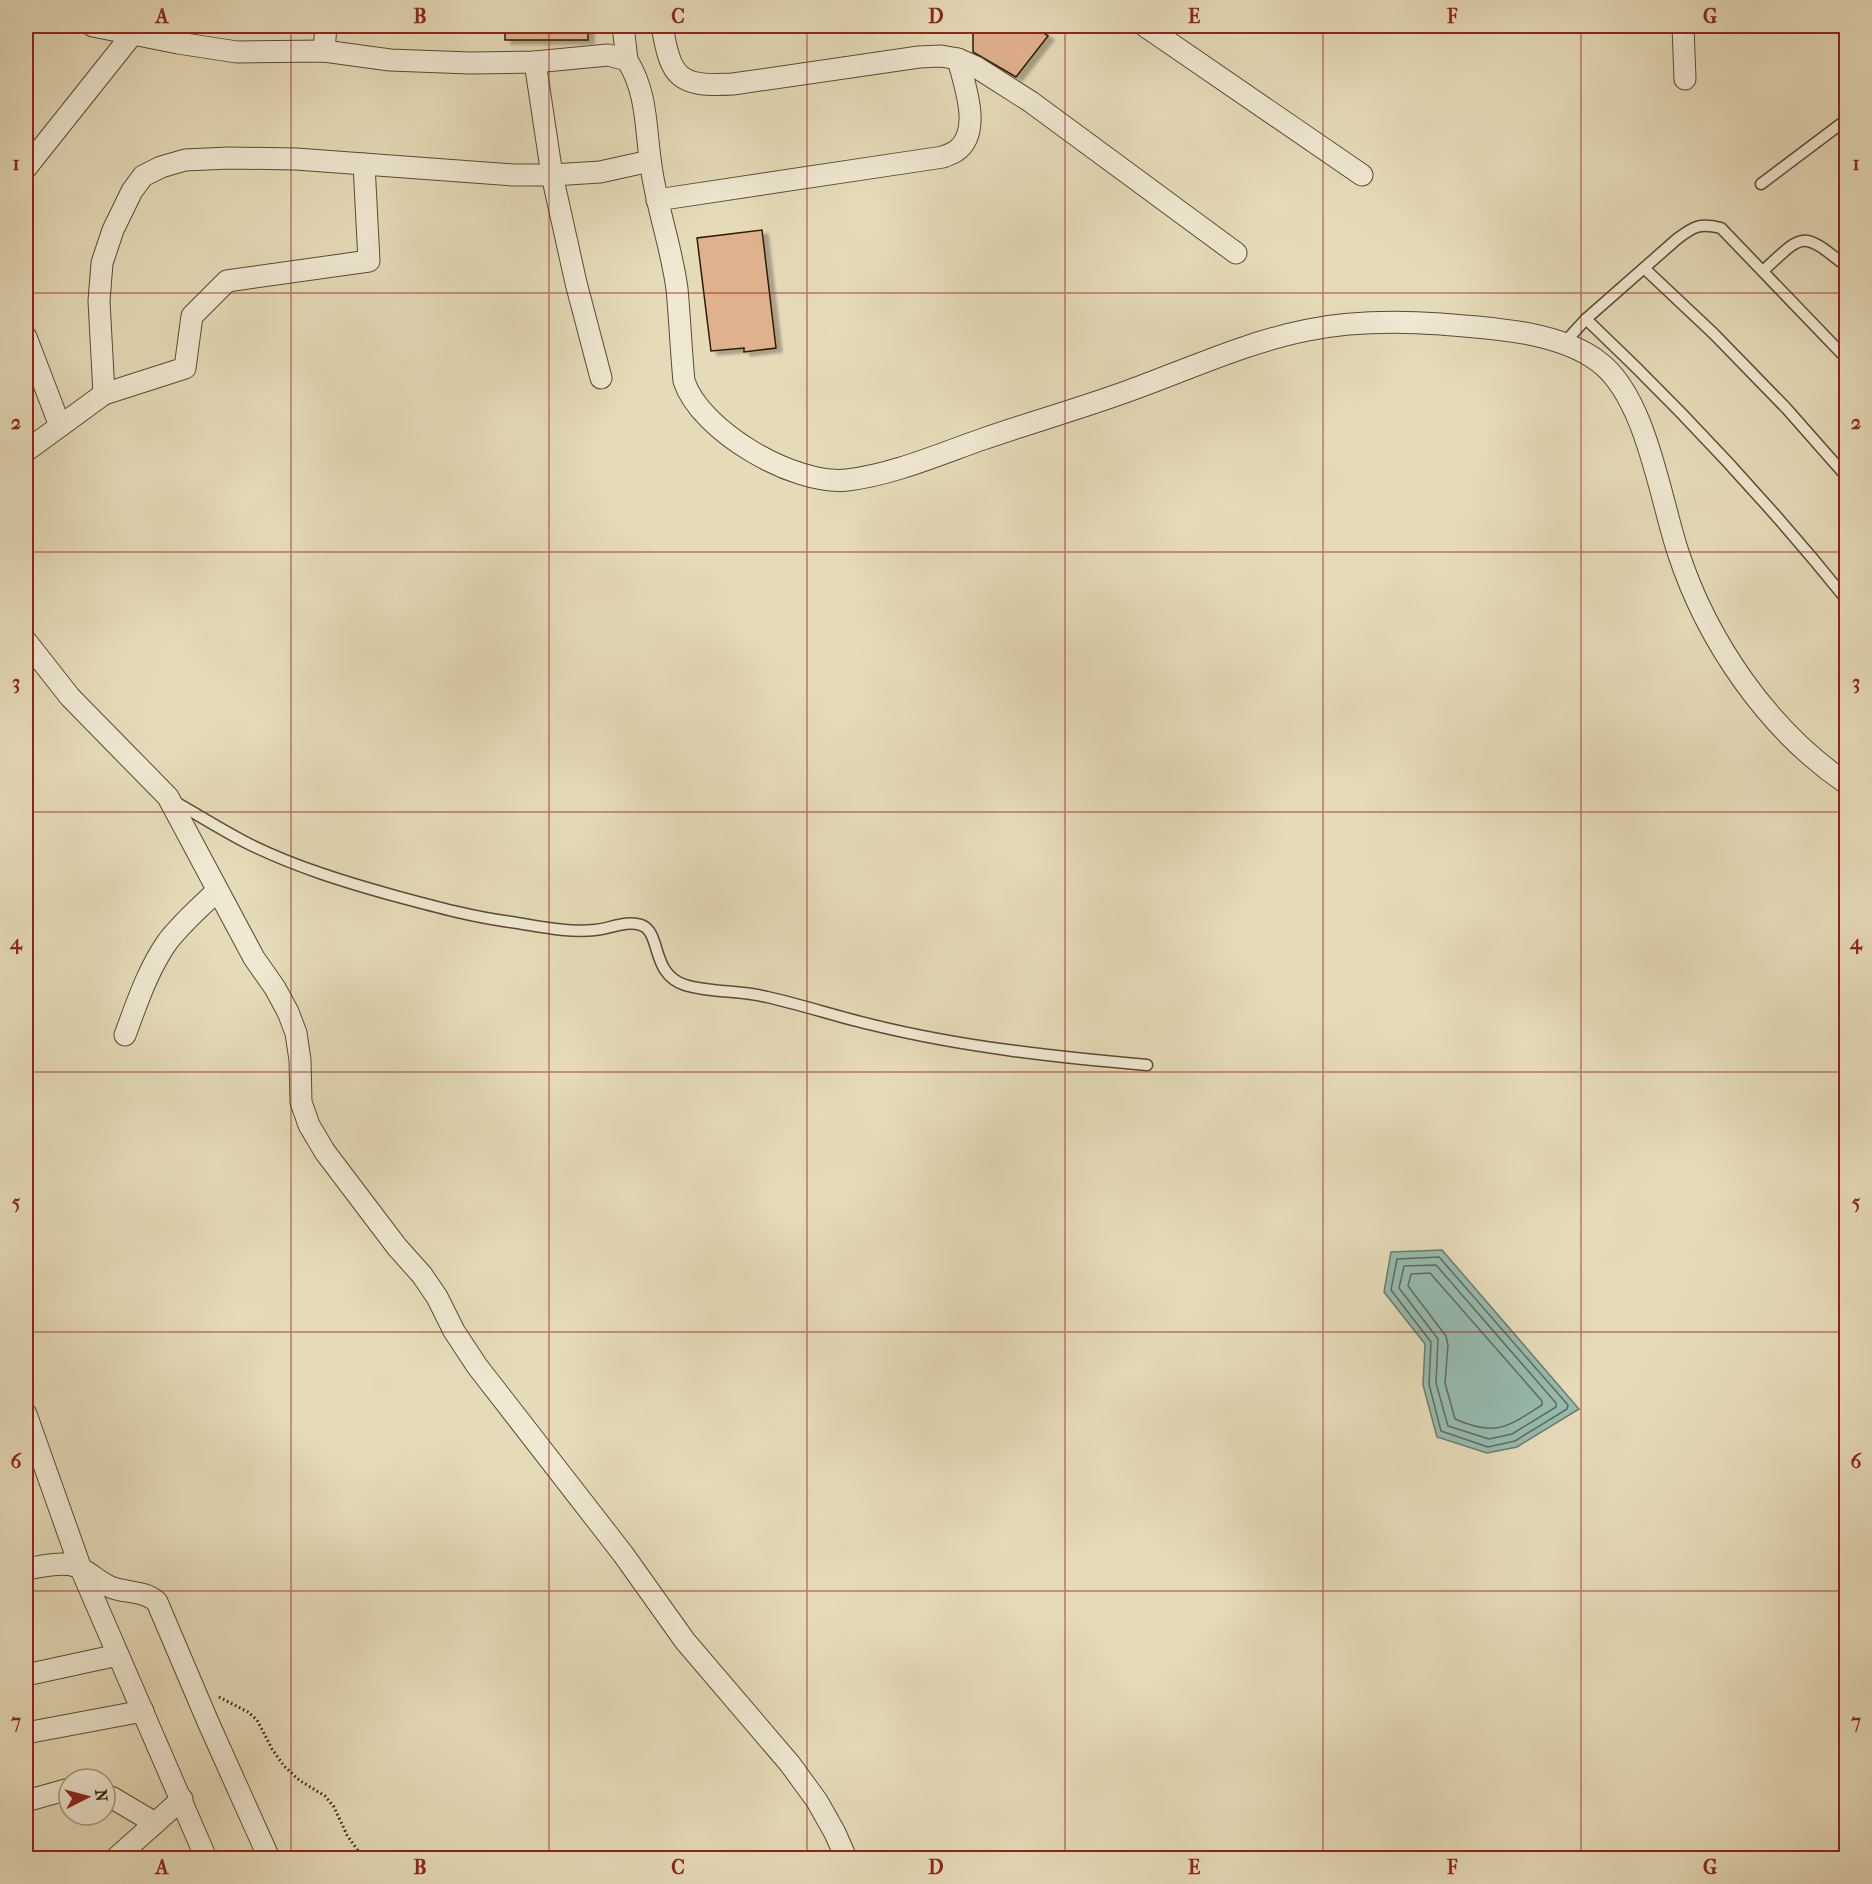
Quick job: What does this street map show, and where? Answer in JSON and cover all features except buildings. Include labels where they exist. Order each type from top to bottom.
[{"type":"street","points":[[93,26],[136,30],[237,52],[324,51],[390,60],[470,63],[535,62],[608,55],[627,60]]},
{"type":"street","points":[[324,51],[326,26]]},
{"type":"street","points":[[623,26],[627,60],[635,72],[648,119],[650,161],[676,288],[684,381],[688,394],[703,415],[743,445],[796,474],[816,480],[845,481],[920,461],[1126,392],[1233,352],[1309,329],[1371,322],[1442,324],[1536,335],[1564,343],[1583,351],[1602,364],[1621,386],[1638,421],[1652,461],[1677,550],[1690,586],[1706,621],[1729,660],[1754,694],[1790,735],[1826,769],[1846,783]]},
{"type":"street","points":[[662,26],[667,57],[675,70],[683,78],[706,86],[919,57],[958,58],[1031,102],[1236,253]]},
{"type":"street","points":[[1145,26],[1362,175]]},
{"type":"street","points":[[1683,26],[1685,79]]},
{"type":"street","points":[[26,168],[136,30]]},
{"type":"street","points":[[657,200],[943,157],[956,151],[969,132],[971,120],[958,58]]},
{"type":"street","points":[[535,62],[552,175],[576,283],[602,378]]},
{"type":"street","points":[[104,394],[99,301],[102,263],[113,230],[132,191],[143,176],[161,167],[185,160],[285,159],[513,175],[552,175],[600,172],[650,161]]},
{"type":"street","points":[[26,451],[104,394],[185,368],[192,315],[227,281],[369,261],[364,164]]},
{"type":"street","points":[[26,337],[60,426]]},
{"type":"street","points":[[26,641],[70,697],[168,797],[254,958],[288,1012],[298,1042],[301,1102],[309,1125],[325,1152],[422,1275],[477,1366],[623,1554],[679,1633],[744,1713],[790,1764],[817,1801],[846,1858]]},
{"type":"street","points":[[125,1035],[140,994],[168,942],[217,891]]},
{"type":"street","points":[[26,1414],[81,1569],[206,1858]]},
{"type":"street","points":[[26,1569],[71,1564],[108,1586],[124,1592],[144,1594],[155,1599],[269,1858]]},
{"type":"street","points":[[26,1675],[118,1655]]},
{"type":"street","points":[[26,1733],[143,1712]]},
{"type":"street","points":[[26,1801],[57,1793]]},
{"type":"street","points":[[116,1858],[182,1799]]},
{"type":"street","points":[[117,1801],[155,1823]]},
{"type":"lane","points":[[1761,184],[1846,120]]},
{"type":"lane","points":[[1564,343],[1586,319],[1689,229],[1705,225],[1721,228],[1846,358]]},
{"type":"lane","points":[[1763,272],[1789,247],[1799,241],[1809,240],[1819,244],[1846,266]]},
{"type":"lane","points":[[1645,269],[1714,334],[1786,408],[1846,476]]},
{"type":"lane","points":[[1586,319],[1652,381],[1724,458],[1846,599]]},
{"type":"lane","points":[[168,797],[247,843],[308,869],[443,909],[507,922],[569,930],[642,925],[649,930],[653,938],[665,973],[672,980],[687,986],[765,996],[874,1026],[969,1043],[1054,1057],[1147,1065]]},
{"type":"path","points":[[191,1682],[248,1712],[257,1720],[284,1766],[299,1780],[325,1796],[334,1807],[347,1835],[363,1858]]},
{"type":"water","points":[[1442,1250],[1579,1409],[1517,1447],[1487,1453],[1437,1437],[1423,1385],[1425,1344],[1384,1292],[1391,1252]]}]
